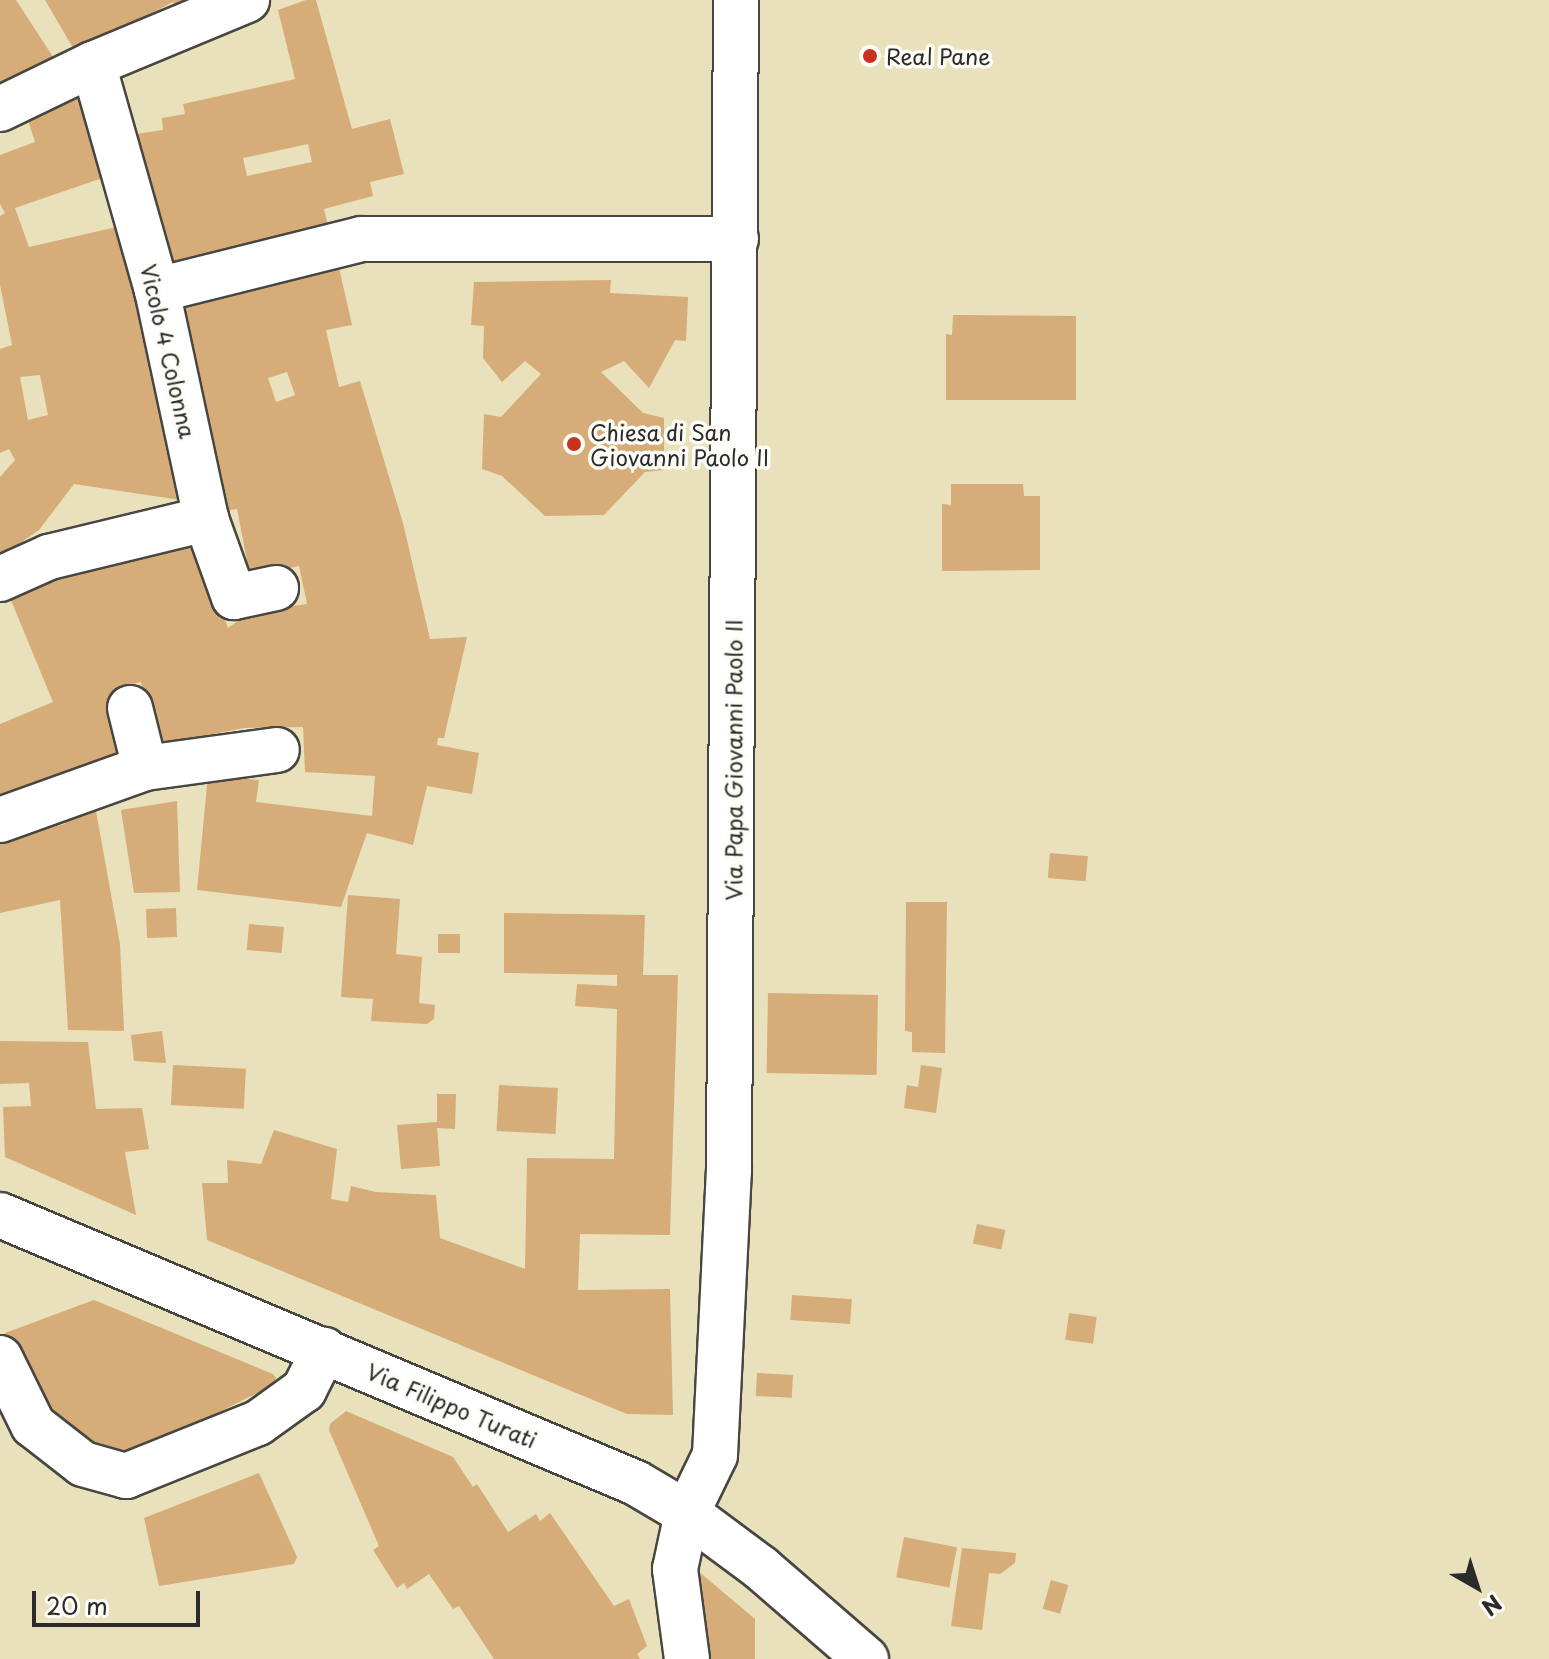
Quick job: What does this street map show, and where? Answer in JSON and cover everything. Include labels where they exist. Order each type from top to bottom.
[{"type":"street","points":[[0,109],[93,64],[247,0]]},
{"type":"street","name":"Via Papa Giovanni Paolo II","points":[[687,1659],[675,1569],[687,1513],[715,1455],[729,1187],[736,0]]},
{"type":"street","name":"Vicolo 4 Colonna","points":[[93,64],[157,290],[206,519],[234,597],[276,588]]},
{"type":"street","points":[[157,290],[361,239],[736,239]]},
{"type":"street","points":[[0,579],[49,557],[206,519]]},
{"type":"street","points":[[130,708],[145,768]]},
{"type":"street","points":[[0,820],[145,768],[277,750]]},
{"type":"street","name":"Via Filippo Turati","points":[[0,1215],[636,1483],[687,1513],[761,1568],[866,1659]]},
{"type":"street","points":[[0,1358],[33,1425],[83,1464],[126,1476],[258,1423],[304,1390],[324,1350]]},
{"type":"building","points":[[0,0],[16,0],[57,63],[0,95]]},
{"type":"building","points":[[45,0],[187,0],[176,6],[173,2],[76,53]]},
{"type":"building","points":[[306,0],[316,0],[352,129],[390,119],[404,174],[370,182],[373,196],[324,209],[329,231],[170,270],[136,134],[163,130],[162,118],[185,114],[183,104],[295,79],[278,10]],"holes":[[[308,144],[312,162],[247,176],[243,158]]]},
{"type":"building","points":[[90,88],[117,173],[15,208],[29,247],[121,226],[187,501],[74,484],[39,530],[0,557],[0,477],[15,460],[9,449],[0,453],[0,349],[12,345],[0,285],[0,216],[5,213],[0,204],[0,155],[35,142],[24,108]],"holes":[[[40,375],[48,415],[28,420],[20,377]]]},
{"type":"building","points":[[337,259],[352,325],[326,330],[339,387],[360,381],[403,523],[430,639],[467,637],[444,738],[438,738],[437,745],[479,753],[472,794],[427,786],[413,845],[367,833],[341,907],[197,890],[208,775],[259,780],[256,802],[372,816],[375,776],[305,772],[303,727],[244,728],[157,745],[141,682],[115,688],[122,754],[0,798],[0,724],[53,702],[8,593],[88,565],[205,539],[219,619],[224,617],[228,628],[250,612],[307,604],[299,566],[250,576],[237,509],[223,511],[174,300]],"holes":[[[287,372],[295,395],[276,402],[268,378]]]},
{"type":"building","points":[[611,280],[610,293],[688,297],[686,341],[675,340],[649,388],[624,361],[601,372],[643,413],[664,418],[664,470],[645,472],[604,515],[545,516],[502,476],[482,469],[484,414],[501,417],[541,374],[525,361],[502,382],[483,358],[484,326],[471,325],[474,282]]},
{"type":"building","points":[[953,315],[1076,316],[1076,400],[946,400],[946,334],[952,335]]},
{"type":"building","points":[[951,484],[1023,484],[1024,496],[1040,496],[1040,570],[942,571],[942,504],[951,505]]},
{"type":"building","points":[[94,800],[120,944],[124,1031],[68,1030],[60,900],[0,913],[0,843],[19,834],[65,824],[62,807]]},
{"type":"building","points":[[177,801],[180,892],[134,893],[121,810]]},
{"type":"building","points":[[1050,853],[1088,856],[1086,881],[1048,878]]},
{"type":"building","points":[[348,895],[400,899],[396,954],[422,957],[419,1003],[435,1005],[434,1019],[427,1024],[371,1021],[373,999],[341,997]]},
{"type":"building","points":[[906,902],[947,902],[945,1053],[912,1052],[912,1032],[905,1031]]},
{"type":"building","points":[[176,908],[177,937],[147,938],[146,909]]},
{"type":"building","points":[[504,913],[645,915],[643,975],[678,975],[670,1235],[580,1234],[578,1290],[670,1289],[673,1415],[627,1414],[207,1240],[202,1183],[228,1183],[227,1160],[261,1164],[274,1130],[337,1149],[331,1199],[348,1202],[351,1186],[376,1192],[436,1195],[440,1238],[525,1269],[527,1158],[614,1159],[617,1009],[575,1006],[577,984],[617,986],[617,975],[504,973]]},
{"type":"building","points":[[249,924],[284,927],[282,953],[247,950]]},
{"type":"building","points":[[438,934],[460,934],[460,953],[438,953]]},
{"type":"building","points":[[768,993],[878,995],[877,1075],[767,1073]]},
{"type":"building","points":[[162,1031],[166,1063],[134,1061],[131,1035]]},
{"type":"building","points":[[0,1041],[88,1042],[96,1109],[142,1108],[149,1149],[125,1152],[136,1215],[5,1157],[3,1107],[31,1106],[29,1083],[0,1084]]},
{"type":"building","points":[[173,1065],[246,1069],[244,1109],[171,1105]]},
{"type":"building","points":[[921,1065],[942,1068],[936,1113],[904,1108],[907,1085],[918,1087]]},
{"type":"building","points":[[499,1085],[558,1088],[556,1134],[497,1131]]},
{"type":"building","points":[[437,1094],[456,1094],[455,1129],[437,1128],[440,1166],[401,1169],[397,1125],[437,1122]]},
{"type":"building","points":[[977,1224],[1005,1230],[1001,1250],[973,1244]]},
{"type":"building","points":[[792,1295],[852,1299],[850,1324],[790,1320]]},
{"type":"building","points":[[94,1300],[273,1374],[276,1378],[273,1385],[144,1450],[93,1451],[45,1416],[5,1333]]},
{"type":"building","points":[[1069,1313],[1097,1317],[1093,1344],[1065,1340]]},
{"type":"building","points":[[757,1373],[793,1375],[792,1398],[756,1396]]},
{"type":"building","points":[[346,1411],[453,1457],[473,1487],[477,1484],[508,1532],[536,1514],[540,1521],[550,1513],[614,1606],[629,1599],[647,1646],[637,1654],[640,1659],[494,1659],[459,1606],[453,1609],[429,1574],[407,1589],[404,1583],[397,1588],[373,1550],[379,1546],[329,1430],[330,1424]]},
{"type":"building","points":[[259,1473],[297,1557],[294,1564],[159,1586],[144,1518]]},
{"type":"building","points":[[904,1537],[957,1547],[949,1588],[896,1577]]},
{"type":"building","points":[[962,1548],[1016,1553],[1015,1563],[1000,1574],[989,1573],[982,1630],[951,1626]]},
{"type":"building","points":[[698,1571],[755,1619],[755,1659],[701,1659],[694,1573]]},
{"type":"building","points":[[1051,1580],[1068,1585],[1060,1614],[1043,1609]]},
{"type":"place","name":"Real Pane","points":[[870,56]]},
{"type":"place","name":"Chiesa di San Giovanni Paolo II","points":[[574,444]]}]
